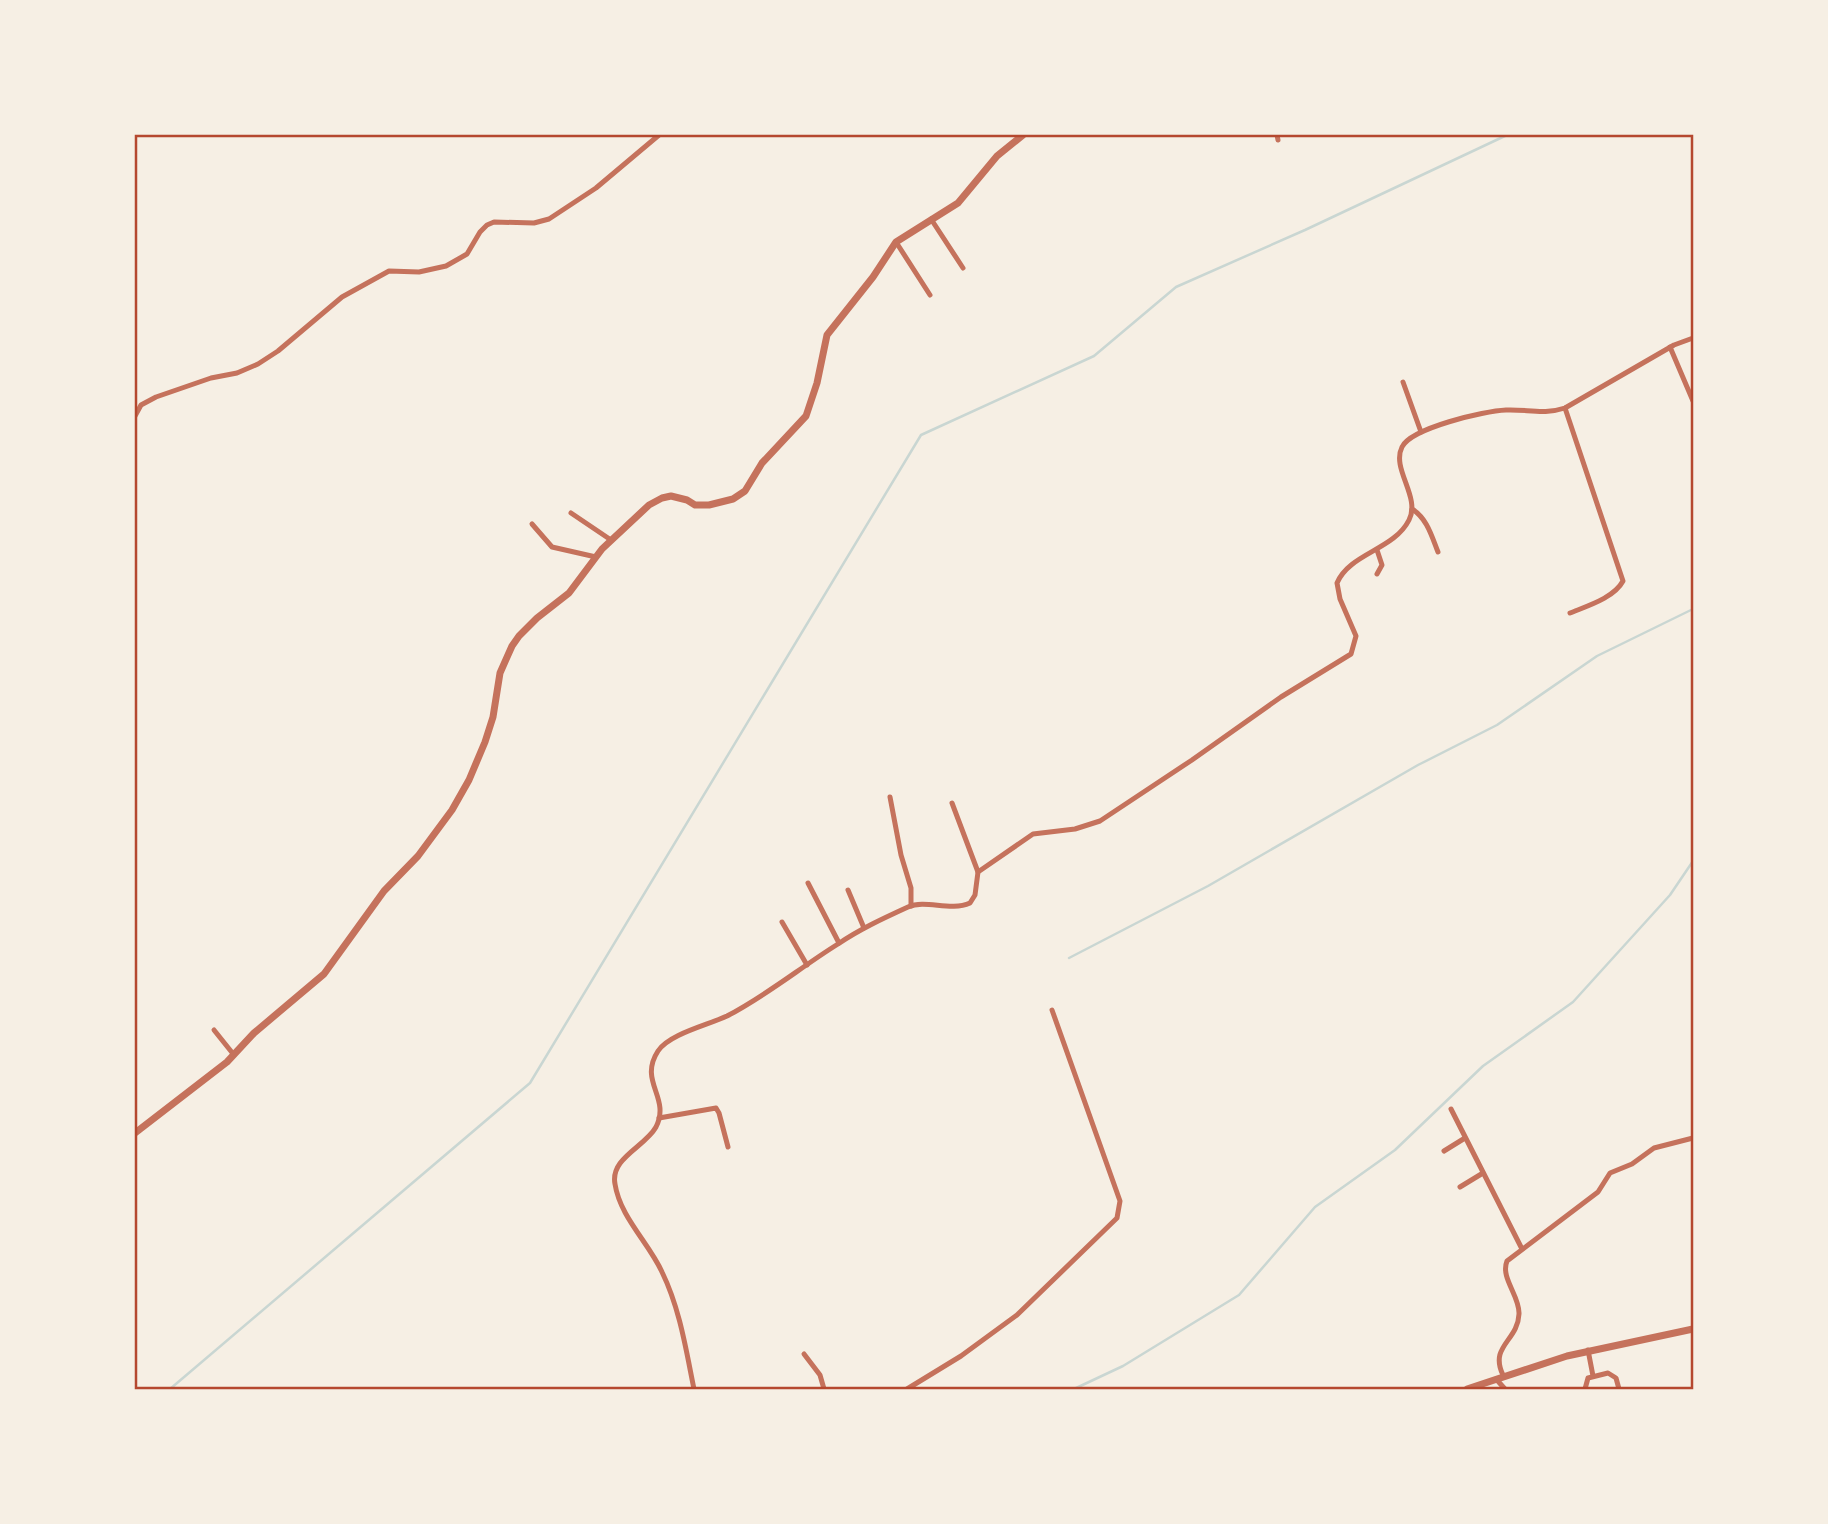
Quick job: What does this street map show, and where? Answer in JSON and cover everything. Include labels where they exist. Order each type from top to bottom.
[{"type":"street","points":[[135,416],[141,405],[156,397],[258,364],[278,351],[342,297],[389,271],[427,271],[453,262],[467,254],[480,232],[494,222],[534,223],[550,219],[596,188],[659,135]]},
{"type":"street","points":[[135,1133],[234,1055],[254,1033],[324,974],[384,891],[443,825],[469,780],[485,742],[493,717],[500,673],[512,646],[537,618],[569,593],[596,556],[649,505],[662,498],[679,497],[704,506],[733,499],[745,491],[762,463],[806,416],[819,376],[827,335],[873,277],[896,242],[958,203],[1002,150],[1023,135]]},
{"type":"street","points":[[931,219],[962,268]]},
{"type":"street","points":[[896,242],[930,295]]},
{"type":"street","points":[[978,872],[1033,834],[1075,829],[1100,821],[1281,696],[1351,654],[1356,636],[1340,599],[1337,583],[1346,569],[1377,550],[1408,522],[1412,509],[1400,452],[1407,440],[1421,432],[1476,415],[1501,410],[1547,413],[1564,408],[1670,347],[1693,338]]},
{"type":"street","points":[[1670,347],[1693,401]]},
{"type":"street","points":[[1403,382],[1421,432]]},
{"type":"street","points":[[1564,408],[1623,581],[1620,587],[1607,596],[1570,613]]},
{"type":"street","points":[[1412,509],[1425,522],[1438,552]]},
{"type":"street","points":[[571,513],[611,540]]},
{"type":"street","points":[[531,524],[552,547],[596,556]]},
{"type":"street","points":[[1377,550],[1382,565],[1377,573]]},
{"type":"street","points":[[890,797],[901,855],[911,888],[911,906]]},
{"type":"street","points":[[694,1389],[680,1321],[662,1271],[623,1208],[614,1181],[618,1165],[650,1136],[659,1118],[659,1100],[650,1076],[650,1068],[656,1054],[664,1043],[737,1011],[864,928],[911,906],[947,907],[970,902],[975,894],[978,872],[952,803]]},
{"type":"street","points":[[808,883],[839,943]]},
{"type":"street","points":[[848,890],[864,928]]},
{"type":"street","points":[[782,922],[807,965]]},
{"type":"street","points":[[907,1389],[961,1356],[1017,1315],[1117,1219],[1120,1200],[1052,1010]]},
{"type":"street","points":[[214,1030],[234,1055]]},
{"type":"street","points":[[659,1118],[716,1108],[727,1147]]},
{"type":"street","points":[[1451,1109],[1522,1249]]},
{"type":"street","points":[[1444,1151],[1465,1138]]},
{"type":"street","points":[[1505,1389],[1500,1377],[1499,1357],[1518,1323],[1519,1314],[1515,1293],[1505,1273],[1505,1265],[1598,1192],[1610,1173],[1632,1164],[1654,1148],[1693,1138]]},
{"type":"street","points":[[1460,1187],[1483,1173]]},
{"type":"street","points":[[1467,1389],[1588,1350],[1693,1329]]},
{"type":"street","points":[[1588,1350],[1593,1376]]},
{"type":"street","points":[[804,1354],[820,1375],[824,1389]]},
{"type":"street","points":[[1585,1389],[1588,1378],[1613,1374],[1619,1389]]},
{"type":"street","points":[[916,1383],[921,1389]]},
{"type":"waterway","points":[[170,1389],[530,1083],[921,435],[1094,356],[1176,287],[1507,135]]},
{"type":"waterway","points":[[1069,958],[1208,886],[1418,765],[1497,725],[1597,656],[1693,609]]},
{"type":"waterway","points":[[1074,1389],[1123,1366],[1239,1295],[1315,1207],[1395,1150],[1483,1066],[1573,1002],[1670,895],[1693,861]]}]
